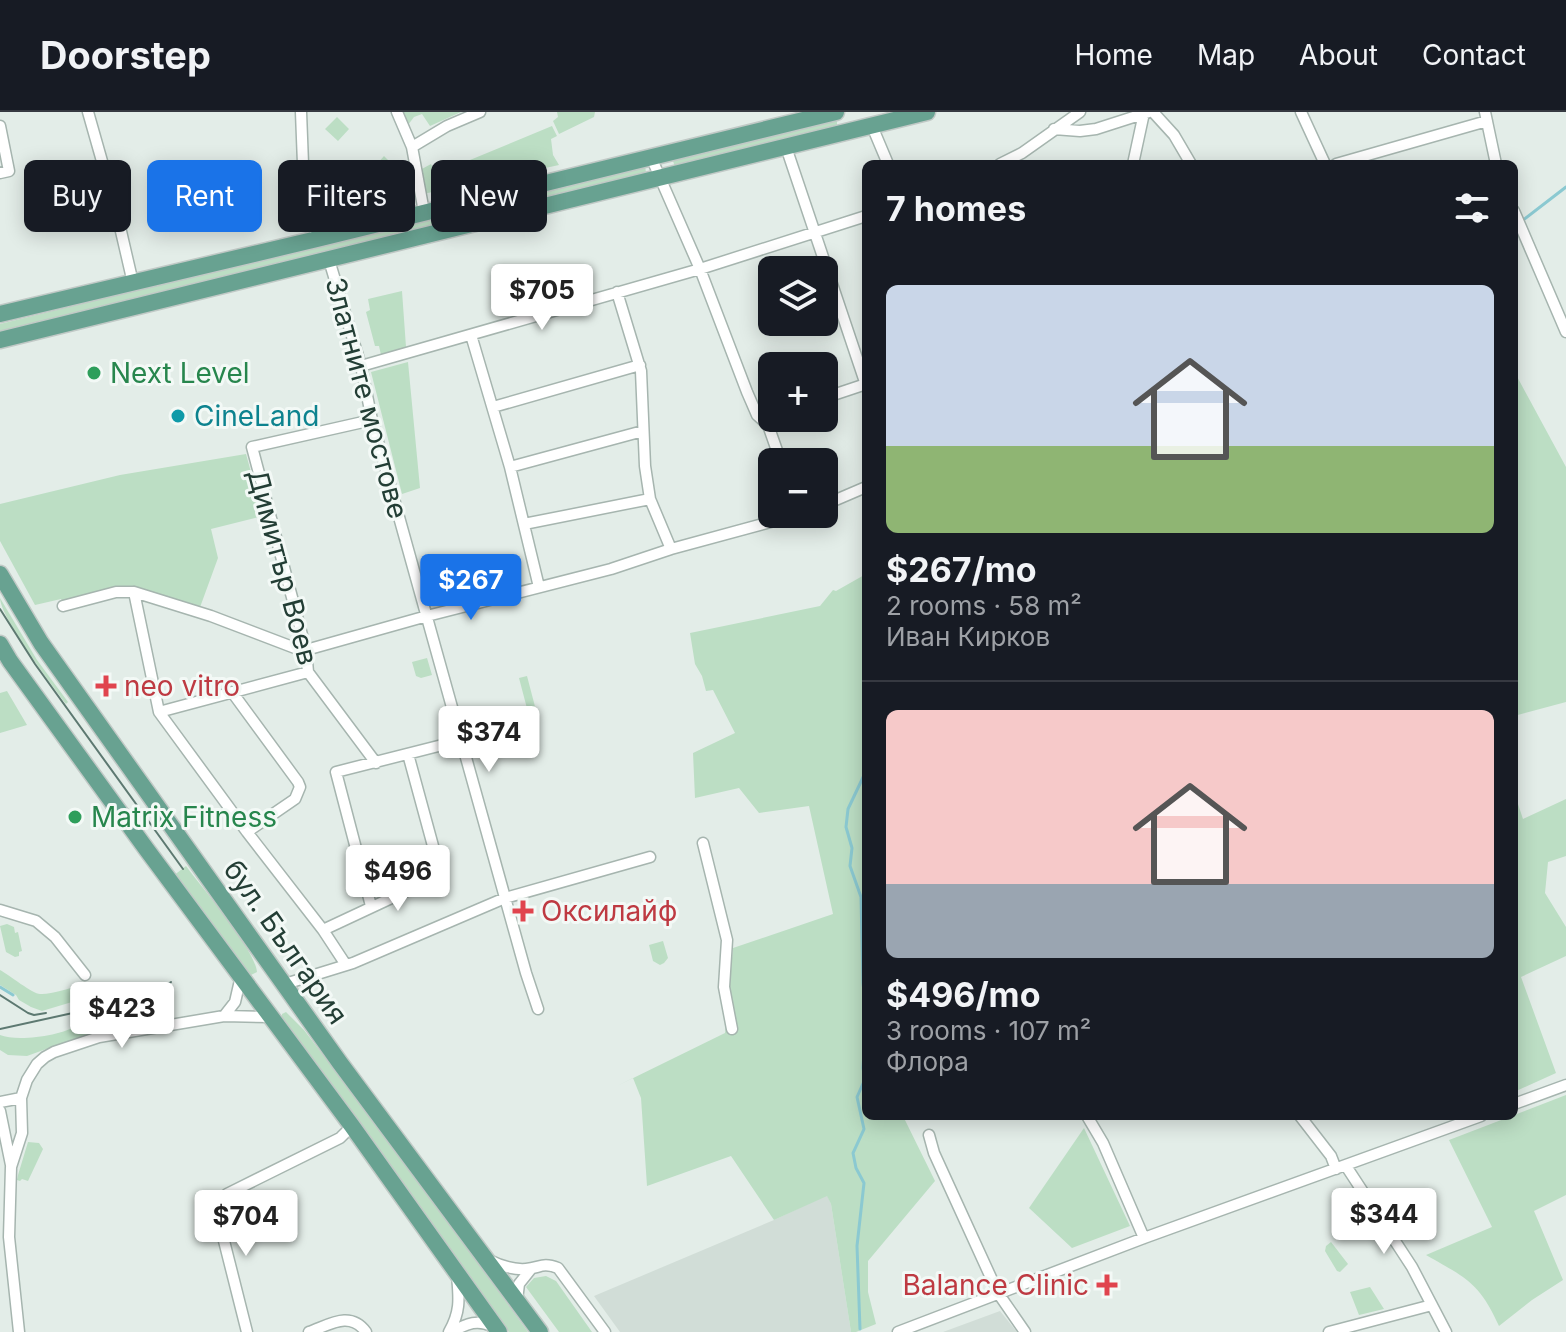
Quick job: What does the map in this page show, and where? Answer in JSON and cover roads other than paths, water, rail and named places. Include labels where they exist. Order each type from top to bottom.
[{"type":"main road","points":[[0,314],[836,112]]},
{"type":"main road","points":[[0,340],[927,112]]},
{"type":"main road","name":"бул. България","points":[[0,574],[41,643],[340,1063],[540,1332]]},
{"type":"main road","name":"бул. България","points":[[0,644],[5,662],[352,1126],[497,1330]]},
{"type":"street","points":[[88,112],[133,283]]},
{"type":"street","points":[[301,112],[304,190],[317,239]]},
{"type":"street","points":[[397,112],[412,147],[424,212]]},
{"type":"street","points":[[412,147],[447,126],[480,112]]},
{"type":"street","points":[[1008,160],[1080,112]]},
{"type":"street","points":[[1054,129],[1096,129],[1149,112]]},
{"type":"street","points":[[1134,160],[1149,112]]},
{"type":"street","points":[[1149,112],[1174,135],[1189,160]]},
{"type":"street","points":[[1301,112],[1323,160]]},
{"type":"street","points":[[1351,160],[1486,117],[1495,160]]},
{"type":"street","points":[[0,126],[4,172]]},
{"type":"street","points":[[872,126],[886,160]]},
{"type":"street","points":[[786,147],[862,373]]},
{"type":"street","points":[[1389,150],[1389,160]]},
{"type":"street","points":[[651,157],[700,269],[758,415]]},
{"type":"street","points":[[361,366],[700,269],[862,217]]},
{"type":"street","points":[[1518,222],[1566,332]]},
{"type":"street","name":"Златните мостове","points":[[329,260],[361,366],[372,420],[536,1004]]},
{"type":"street","points":[[617,292],[640,365],[645,466],[650,499],[671,549]]},
{"type":"street","points":[[471,335],[510,467],[539,587]]},
{"type":"street","points":[[493,407],[640,365]]},
{"type":"street","points":[[838,394],[862,386]]},
{"type":"street","name":"Димитър Воев","points":[[372,420],[252,447],[306,650],[308,672],[376,763]]},
{"type":"street","points":[[510,467],[643,431]]},
{"type":"street","points":[[838,499],[862,489]]},
{"type":"street","points":[[524,524],[650,499]]},
{"type":"street","points":[[63,606],[116,592],[134,592],[306,650],[611,569],[758,525]]},
{"type":"street","points":[[134,592],[159,712],[346,965]]},
{"type":"street","points":[[159,712],[308,672]]},
{"type":"street","points":[[232,692],[300,787],[295,799],[247,832]]},
{"type":"street","points":[[371,906],[336,772],[462,740]]},
{"type":"street","points":[[323,930],[432,879],[439,868],[408,754]]},
{"type":"street","points":[[703,843],[727,940],[724,987],[732,1029]]},
{"type":"street","points":[[285,984],[346,965],[505,898],[650,857]]},
{"type":"street","points":[[0,910],[36,921],[55,937],[85,975]]},
{"type":"street","points":[[224,1016],[235,1002],[241,976]]},
{"type":"street","points":[[19,1332],[4,1237],[11,1167],[22,1133],[21,1098],[31,1072],[54,1052],[99,1037],[224,1016],[271,1017]]},
{"type":"street","points":[[1518,1103],[1566,1085]]},
{"type":"street","points":[[0,1102],[21,1098]]},
{"type":"street","points":[[0,1111],[11,1167]]},
{"type":"street","points":[[1089,1120],[1103,1143],[1144,1238]]},
{"type":"street","points":[[1303,1120],[1412,1267],[1446,1332]]},
{"type":"street","points":[[898,1332],[1144,1238],[1470,1120]]},
{"type":"street","points":[[247,1332],[219,1221],[220,1200],[340,1138],[352,1126]]},
{"type":"street","points":[[929,1135],[934,1153],[998,1293],[1025,1332]]},
{"type":"street","points":[[487,1259],[509,1268],[531,1269],[541,1265],[558,1268],[605,1332]]},
{"type":"street","points":[[517,1300],[519,1284],[531,1269]]},
{"type":"street","points":[[450,1332],[460,1301],[456,1273]]},
{"type":"street","points":[[1329,1332],[1432,1305]]},
{"type":"street","points":[[309,1332],[349,1320],[357,1322],[366,1332]]},
{"type":"street","points":[[450,1332],[476,1322],[497,1330]]},
{"type":"waterway","points":[[1518,224],[1566,187]]},
{"type":"waterway","points":[[862,779],[848,809],[846,827],[852,848],[850,866],[861,897],[862,940]]},
{"type":"waterway","points":[[0,987],[13,995]]},
{"type":"waterway","points":[[862,1086],[857,1097],[862,1120]]},
{"type":"waterway","points":[[860,1329],[857,1246],[864,1183],[853,1153],[864,1129],[862,1120]]},
{"type":"tram line","points":[[0,609],[35,664],[183,869]]},
{"type":"tram line","points":[[0,1029],[141,998],[171,982]]},
{"type":"tram line","points":[[0,995],[28,1013],[46,1013]]},
{"type":"place","name":"Next Level","points":[[94,373]]},
{"type":"place","name":"CineLand","points":[[178,416]]},
{"type":"place","name":"neo vitro","points":[[106,686]]},
{"type":"place","name":"Matrix Fitness","points":[[75,817]]},
{"type":"place","name":"Оксилайф","points":[[523,911]]},
{"type":"place","name":"Balance Clinic","points":[[1107,1285]]}]
